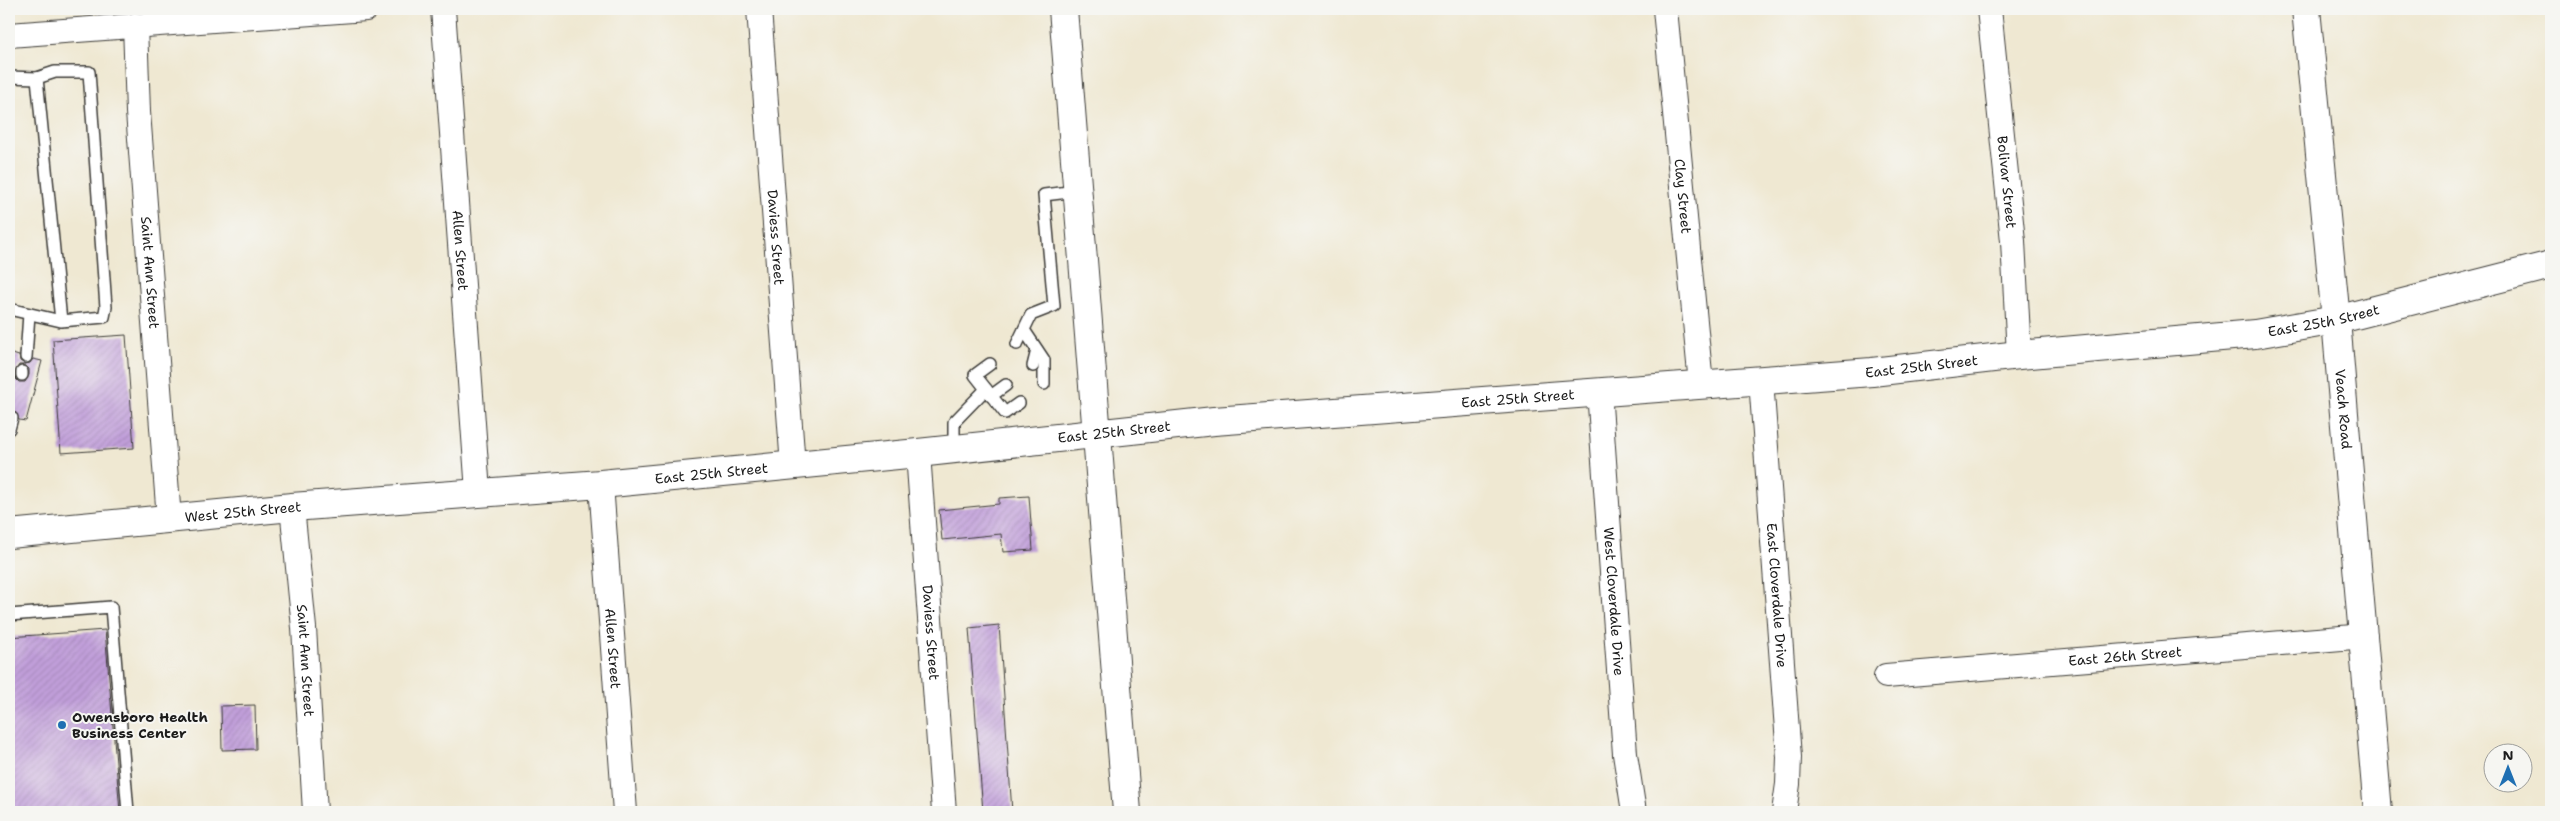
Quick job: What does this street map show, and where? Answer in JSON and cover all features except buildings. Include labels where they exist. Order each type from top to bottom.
[{"type":"street","points":[[9,34],[351,9]]},
{"type":"street","name":"Allen Street","points":[[443,9],[478,492]]},
{"type":"street","name":"Daviess Street","points":[[759,9],[793,466]]},
{"type":"street","points":[[1063,9],[1095,434],[1127,812]]},
{"type":"street","name":"Clay Street","points":[[1666,9],[1701,384]]},
{"type":"street","name":"Bolivar Street","points":[[1989,9],[2013,241],[2019,355]]},
{"type":"street","name":"Veach Road","points":[[2306,9],[2365,636],[2378,812]]},
{"type":"street","name":"Saint Ann Street","points":[[135,24],[138,112],[169,519]]},
{"type":"street","name":"East 25th Street","points":[[478,492],[601,484],[793,466],[1214,421],[1872,372],[2019,355],[2256,334],[2336,320],[2551,265]]},
{"type":"street","name":"East Cloverdale Drive","points":[[1761,380],[1789,758],[1784,812]]},
{"type":"street","name":"West Cloverdale Drive","points":[[1599,392],[1625,754],[1634,812]]},
{"type":"street","name":"Daviess Street","points":[[918,453],[944,812]]},
{"type":"street","name":"Allen Street","points":[[601,484],[625,812]]},
{"type":"street","name":"West 25th Street","points":[[9,534],[292,507],[478,492]]},
{"type":"street","name":"Saint Ann Street","points":[[292,507],[304,628],[316,812]]},
{"type":"street","name":"East 26th Street","points":[[1886,676],[2365,636]]},
{"type":"lane","points":[[9,77],[37,78],[55,72],[89,72],[106,307],[104,317],[61,321],[9,309]]},
{"type":"lane","points":[[37,78],[61,321]]},
{"type":"lane","points":[[1017,344],[1031,315],[1054,306],[1044,195],[1077,191]]},
{"type":"lane","points":[[26,357],[29,314]]},
{"type":"lane","points":[[1024,330],[1044,360],[1044,384]]},
{"type":"lane","points":[[1033,366],[1037,350]]},
{"type":"lane","points":[[990,364],[975,375],[1006,413],[1019,403]]},
{"type":"lane","points":[[954,449],[954,422],[989,392],[1006,385]]},
{"type":"lane","points":[[9,615],[111,607],[128,812]]},
{"type":"place","name":"Owensboro Health Business Center","points":[[62,725]]}]
